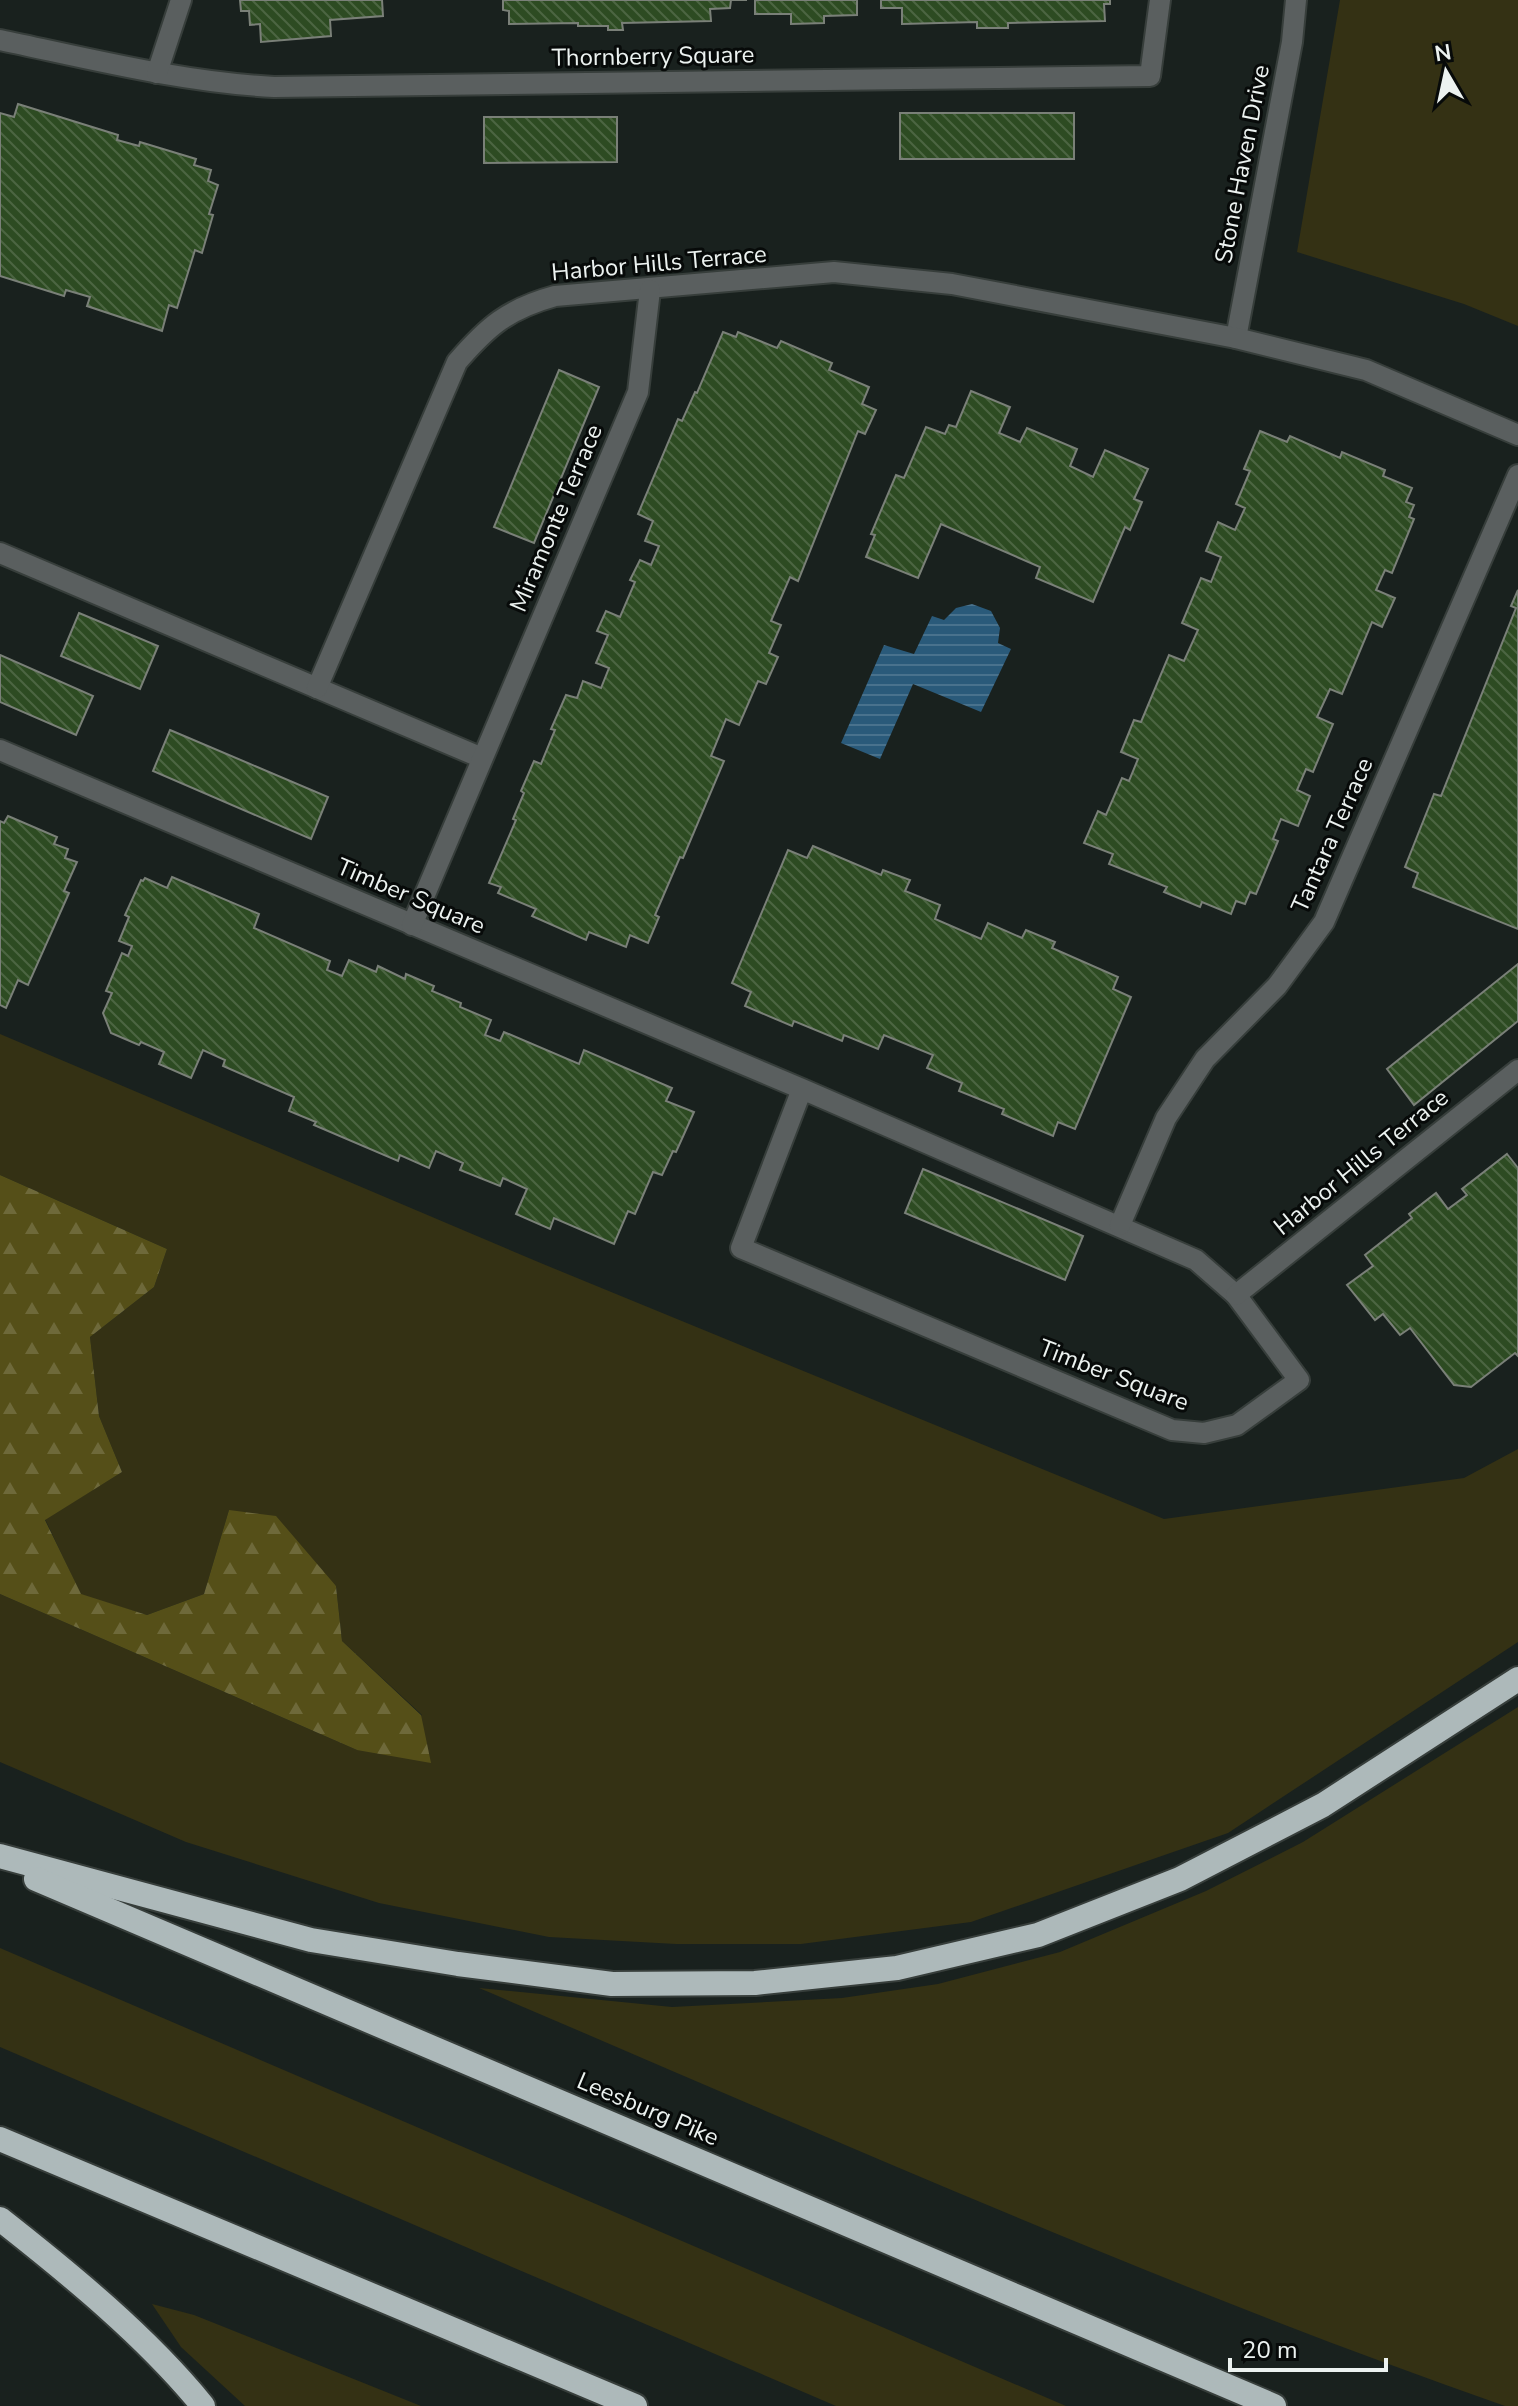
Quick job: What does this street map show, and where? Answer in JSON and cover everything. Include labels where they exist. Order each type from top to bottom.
[{"type":"highway","points":[[0,1856],[311,1940],[458,1964],[612,1984],[755,1983],[897,1968],[1038,1935],[1180,1879],[1323,1805],[1518,1679]]},
{"type":"highway","name":"Leesburg Pike","points":[[0,1863],[1274,2406]]},
{"type":"highway","points":[[0,2139],[635,2406]]},
{"type":"highway","points":[[0,2219],[66,2271],[183,2381],[203,2406]]},
{"type":"street","points":[[0,40],[157,73],[181,0]]},
{"type":"street","name":"Thornberry Square","points":[[157,73],[232,85],[274,87],[1150,76],[1160,0]]},
{"type":"street","name":"Stone Haven Drive","points":[[1236,338],[1292,42],[1296,0]]},
{"type":"street","name":"Harbor Hills Terrace","points":[[317,688],[457,362],[485,329],[525,305],[555,296],[834,272],[952,284],[1236,338],[1366,370],[1518,435]]},
{"type":"street","name":"Miramonte Terrace","points":[[412,925],[638,392],[650,290]]},
{"type":"street","name":"Tantara Terrace","points":[[1120,1225],[1166,1118],[1205,1059],[1277,986],[1324,922],[1518,475]]},
{"type":"street","points":[[0,553],[482,758]]},
{"type":"street","name":"Timber Square","points":[[0,750],[802,1089],[1196,1260],[1236,1295],[1299,1380],[1237,1425],[1204,1433],[1172,1430],[741,1248],[802,1089]]},
{"type":"street","name":"Harbor Hills Terrace","points":[[1236,1295],[1518,1070]]},
{"type":"shaded area","points":[[1340,0],[1518,0],[1518,326],[1464,304],[1297,252]]},
{"type":"shaded area","points":[[0,1034],[543,1264],[1164,1519],[1464,1478],[1518,1449],[1518,1642],[1228,1833],[971,1922],[801,1944],[676,1944],[549,1937],[379,1903],[186,1842],[0,1762],[0,1594],[357,1750],[422,1715],[342,1641],[336,1586],[229,1510],[204,1594],[147,1615],[81,1595],[45,1519],[122,1472],[99,1416],[90,1337],[154,1287],[167,1249],[0,1175]]},
{"type":"shaded area","points":[[1518,1707],[1518,2406],[1505,2406],[1245,2310],[861,2152],[479,1988],[672,2007],[842,1998],[938,1984],[1060,1952],[1206,1891],[1303,1842]]},
{"type":"shaded area","points":[[0,1948],[1066,2406],[836,2406],[0,2047]]},
{"type":"shaded area","points":[[152,2304],[194,2315],[421,2406],[245,2406],[181,2347]]},
{"type":"green space","points":[[0,1175],[167,1249],[154,1287],[90,1337],[99,1416],[122,1472],[45,1520],[81,1594],[147,1615],[204,1594],[229,1510],[276,1516],[336,1586],[342,1641],[421,1715],[431,1763],[357,1750],[0,1594]]},
{"type":"water","points":[[972,604],[991,611],[1000,628],[998,643],[1011,649],[981,712],[913,684],[880,759],[841,743],[884,645],[914,654],[932,616],[944,620],[956,608]]},
{"type":"building","points":[[240,0],[382,0],[383,16],[330,20],[331,36],[261,42],[260,24],[250,25],[249,11],[241,11]]},
{"type":"building","points":[[503,0],[731,0],[730,8],[710,9],[711,21],[622,23],[623,30],[608,30],[608,26],[578,26],[578,23],[509,24],[509,11],[503,10]]},
{"type":"building","points":[[755,0],[857,0],[857,15],[824,16],[824,23],[791,24],[791,14],[755,14]]},
{"type":"building","points":[[881,0],[1110,0],[1110,4],[1104,4],[1105,21],[1008,23],[1008,28],[977,28],[977,22],[902,24],[902,8],[881,8]]},
{"type":"building","points":[[18,104],[118,135],[117,140],[139,146],[140,142],[196,159],[194,165],[211,170],[208,181],[218,185],[202,253],[195,250],[177,308],[169,305],[162,331],[87,306],[90,297],[66,290],[64,296],[0,276],[0,113],[14,117]]},
{"type":"building","points":[[900,113],[1074,113],[1074,159],[900,159]]},
{"type":"building","points":[[484,117],[617,117],[617,162],[484,163]]},
{"type":"building","points":[[723,332],[736,337],[738,332],[777,348],[781,341],[832,363],[829,370],[869,387],[862,404],[876,410],[865,434],[858,431],[798,581],[790,577],[771,621],[781,625],[769,653],[778,657],[766,684],[758,681],[739,725],[726,719],[711,756],[724,761],[655,915],[659,917],[648,943],[630,935],[626,947],[589,932],[586,940],[532,916],[536,909],[498,893],[501,887],[489,883],[516,820],[513,819],[524,793],[521,791],[534,761],[541,764],[555,730],[551,729],[566,695],[577,698],[583,681],[601,688],[609,668],[596,663],[608,635],[597,631],[606,611],[620,617],[635,582],[630,580],[640,560],[651,565],[659,546],[645,541],[653,521],[638,514],[678,419],[682,421],[697,393]]},
{"type":"building","points":[[559,370],[599,387],[534,543],[494,527]]},
{"type":"building","points":[[971,391],[1010,407],[999,433],[1020,442],[1027,428],[1077,449],[1070,466],[1093,477],[1105,450],[1148,469],[1134,499],[1142,502],[1130,530],[1125,527],[1093,602],[1036,578],[1040,567],[941,524],[918,578],[866,557],[875,535],[871,534],[896,475],[904,478],[926,427],[945,434],[949,425],[956,427]]},
{"type":"building","points":[[1260,431],[1287,442],[1290,436],[1340,458],[1342,452],[1385,470],[1383,476],[1412,488],[1406,502],[1414,505],[1409,517],[1414,519],[1392,573],[1385,570],[1376,590],[1395,598],[1382,627],[1372,622],[1342,694],[1330,689],[1317,717],[1333,724],[1313,772],[1306,769],[1297,790],[1310,796],[1298,826],[1281,819],[1273,839],[1278,841],[1256,894],[1250,892],[1245,904],[1236,901],[1231,914],[1202,902],[1200,907],[1164,892],[1167,887],[1109,864],[1113,854],[1084,843],[1098,811],[1106,815],[1122,778],[1129,781],[1138,759],[1121,752],[1134,720],[1141,722],[1169,655],[1184,661],[1198,630],[1182,623],[1201,578],[1211,582],[1221,557],[1206,551],[1218,522],[1235,530],[1245,508],[1236,504],[1250,471],[1244,469]]},
{"type":"building","points":[[1518,590],[1518,929],[1413,887],[1418,873],[1405,867],[1434,794],[1441,796],[1516,608],[1511,606]]},
{"type":"building","points":[[79,613],[158,646],[140,689],[61,656]]},
{"type":"building","points":[[0,655],[93,696],[76,735],[0,702]]},
{"type":"building","points":[[170,730],[328,797],[311,839],[153,771]]},
{"type":"building","points":[[8,816],[57,837],[54,844],[68,849],[65,858],[77,862],[64,891],[69,893],[28,985],[18,980],[6,1008],[0,1005],[0,821],[4,823]]},
{"type":"building","points":[[813,846],[881,875],[883,870],[910,880],[905,891],[940,905],[935,919],[981,939],[988,923],[1022,938],[1026,930],[1055,942],[1052,948],[1118,977],[1113,989],[1131,997],[1075,1129],[1058,1122],[1053,1136],[1002,1114],[1004,1109],[959,1091],[962,1083],[927,1068],[933,1055],[884,1035],[878,1049],[844,1035],[842,1041],[794,1021],[792,1026],[745,1006],[751,992],[732,983],[788,850],[807,858]]},
{"type":"building","points":[[172,877],[259,914],[254,928],[330,961],[327,970],[342,976],[349,960],[376,972],[378,966],[405,979],[406,974],[434,986],[432,991],[461,1003],[460,1007],[491,1020],[485,1035],[500,1041],[504,1032],[579,1064],[584,1050],[672,1088],[666,1101],[694,1112],[676,1152],[673,1151],[662,1175],[653,1172],[635,1214],[628,1211],[614,1244],[554,1218],[550,1229],[516,1214],[527,1189],[503,1178],[500,1186],[460,1170],[463,1163],[436,1151],[429,1168],[400,1155],[398,1161],[314,1125],[316,1122],[289,1111],[294,1097],[223,1066],[225,1060],[203,1050],[191,1078],[159,1064],[164,1052],[111,1033],[103,1013],[112,993],[106,991],[122,953],[128,956],[132,946],[119,941],[129,917],[125,915],[141,880],[145,878],[167,888]]},
{"type":"building","points":[[1518,964],[1518,1021],[1414,1105],[1387,1069]]},
{"type":"building","points":[[1507,1154],[1518,1168],[1518,1356],[1515,1353],[1471,1387],[1454,1385],[1410,1328],[1400,1335],[1383,1314],[1375,1320],[1347,1285],[1373,1266],[1365,1255],[1412,1218],[1409,1214],[1436,1193],[1448,1209],[1467,1195],[1462,1189]]},
{"type":"building","points":[[923,1169],[1083,1236],[1065,1280],[905,1213]]}]
